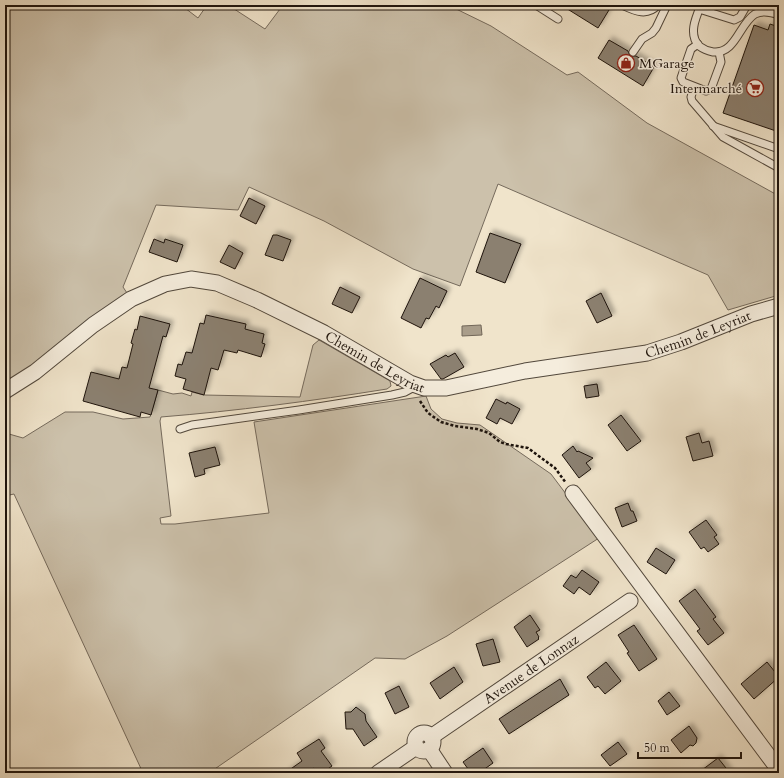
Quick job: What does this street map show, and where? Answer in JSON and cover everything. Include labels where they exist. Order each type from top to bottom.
[{"type":"street","name":"Chemin de Leyriat","points":[[5,391],[35,372],[93,325],[131,299],[165,284],[191,280],[217,283],[244,294],[324,333],[416,386],[431,389],[446,388],[525,371],[647,353],[681,342],[751,314],[779,306]]},
{"type":"street","points":[[573,493],[779,770]]},
{"type":"street","name":"Avenue de Lonnaz","points":[[640,583],[630,592],[630,601],[638,605],[650,598]]},
{"type":"street","name":"Avenue de Lonnaz","points":[[378,773],[426,744],[630,601]]},
{"type":"street","points":[[426,744],[445,773]]},
{"type":"lane","points":[[536,5],[558,19]]},
{"type":"lane","points":[[622,5],[635,11],[645,13],[654,9],[658,5]]},
{"type":"lane","points":[[633,52],[642,39],[652,33],[656,28],[667,5]]},
{"type":"lane","points":[[747,5],[740,18],[734,20],[700,7],[693,31],[698,44],[710,52],[719,52],[731,45],[755,14],[769,12],[779,15]]},
{"type":"lane","points":[[698,44],[690,49],[681,78],[683,82],[694,87],[706,91],[711,89],[721,62],[719,52]]},
{"type":"lane","points":[[694,87],[691,96],[692,101],[718,133],[728,141],[779,168]]},
{"type":"lane","points":[[712,126],[779,149]]},
{"type":"lane","points":[[180,429],[192,425],[392,395],[405,392],[416,386]]},
{"type":"path","points":[[416,386],[420,400],[428,413],[434,418],[448,425],[472,428],[489,433],[500,442],[506,444],[528,448],[555,468],[573,493]]},
{"type":"shaded area","points":[[5,5],[181,5],[198,18],[207,5],[228,5],[265,29],[283,5],[448,5],[491,26],[567,75],[578,72],[647,123],[779,196],[779,295],[728,310],[708,275],[498,184],[460,286],[413,269],[324,221],[249,187],[238,210],[156,205],[123,287],[131,299],[5,384]]},
{"type":"shaded area","points":[[481,325],[482,335],[462,336],[462,326]]},
{"type":"shaded area","points":[[319,340],[390,381],[391,386],[387,389],[302,402],[161,417],[160,421],[171,516],[160,518],[161,524],[175,524],[269,513],[254,422],[426,396],[431,409],[442,419],[457,423],[480,425],[551,474],[599,538],[447,636],[405,659],[375,658],[209,773],[143,773],[14,494],[5,496],[5,428],[9,434],[23,438],[65,412],[93,412],[123,419],[150,417],[158,390],[173,394],[182,393],[191,396],[192,392],[204,395],[300,397],[313,345]]},
{"type":"building","points":[[561,5],[612,5],[598,28]]},
{"type":"building","name":"Intermarché","points":[[770,24],[779,27],[779,132],[723,113],[754,25],[768,30]]},
{"type":"building","name":"MGarage","points":[[609,40],[628,51],[630,56],[636,56],[654,67],[643,86],[598,58]]},
{"type":"building","points":[[249,198],[265,206],[256,224],[240,216]]},
{"type":"building","points":[[490,233],[521,244],[505,283],[476,272]]},
{"type":"building","points":[[273,235],[291,240],[283,261],[265,255]]},
{"type":"building","points":[[154,239],[164,243],[165,239],[183,245],[177,262],[149,252]]},
{"type":"building","points":[[229,245],[243,253],[235,269],[220,262]]},
{"type":"building","points":[[420,278],[447,291],[439,308],[436,306],[429,319],[426,318],[421,328],[401,318]]},
{"type":"building","points":[[340,287],[360,297],[352,313],[332,304]]},
{"type":"building","points":[[601,293],[612,316],[597,323],[586,301]]},
{"type":"building","points":[[206,315],[246,324],[245,329],[264,334],[262,343],[265,344],[261,357],[238,350],[237,353],[224,350],[218,370],[211,368],[204,395],[183,389],[186,379],[175,376],[178,364],[182,365],[186,352],[192,353],[200,323],[204,324]]},
{"type":"building","points":[[140,316],[170,324],[166,337],[163,336],[149,388],[158,390],[151,415],[141,412],[140,417],[83,401],[91,372],[119,379],[122,367],[127,368],[133,344],[131,343],[135,329],[137,330]]},
{"type":"building","points":[[455,353],[464,367],[441,379],[430,364],[446,355],[448,357]]},
{"type":"building","points":[[597,384],[599,396],[586,398],[584,386]]},
{"type":"building","points":[[496,399],[506,404],[507,402],[520,409],[512,424],[500,418],[497,424],[486,418]]},
{"type":"building","points":[[621,415],[641,441],[627,451],[608,425]]},
{"type":"building","points":[[699,433],[702,443],[709,441],[713,456],[693,461],[686,437]]},
{"type":"building","points":[[573,446],[577,452],[578,451],[593,458],[586,463],[591,469],[579,478],[562,455]]},
{"type":"building","points":[[215,447],[220,465],[204,469],[205,474],[195,477],[189,453]]},
{"type":"building","points":[[628,503],[637,521],[622,527],[615,508]]},
{"type":"building","points":[[706,520],[717,535],[714,537],[719,544],[708,552],[704,547],[701,549],[689,532]]},
{"type":"building","points":[[656,548],[675,560],[666,574],[647,562]]},
{"type":"building","points":[[582,570],[599,582],[590,595],[579,587],[574,594],[563,586],[571,575],[576,578]]},
{"type":"building","points":[[695,589],[716,617],[713,619],[724,633],[708,645],[697,631],[700,629],[679,601]]},
{"type":"building","points":[[530,615],[540,630],[536,632],[539,639],[527,647],[514,627]]},
{"type":"building","points":[[634,625],[657,659],[639,671],[627,653],[629,652],[618,635]]},
{"type":"building","points":[[493,639],[500,662],[483,666],[476,644]]},
{"type":"building","points":[[606,662],[621,681],[605,694],[598,686],[595,688],[587,677]]},
{"type":"building","points":[[767,662],[779,677],[754,699],[741,684]]},
{"type":"building","points":[[454,667],[463,682],[440,699],[430,683]]},
{"type":"building","points":[[560,679],[569,695],[509,734],[499,719]]},
{"type":"building","points":[[399,686],[409,707],[395,714],[385,693]]},
{"type":"building","points":[[669,692],[680,706],[667,715],[658,701]]},
{"type":"building","points":[[356,707],[365,714],[366,721],[377,737],[364,746],[353,729],[346,729],[345,712],[351,712]]},
{"type":"building","points":[[689,726],[697,738],[696,743],[693,746],[690,745],[681,753],[671,740]]},
{"type":"building","points":[[319,739],[325,748],[321,751],[332,766],[322,773],[317,773],[314,768],[307,773],[285,773],[302,761],[297,753]]},
{"type":"building","points":[[618,742],[627,754],[610,766],[601,755]]},
{"type":"building","points":[[483,748],[493,763],[479,773],[471,773],[463,762]]},
{"type":"building","points":[[718,758],[730,773],[698,773]]},
{"type":"place","name":"MGarage","points":[[626,63]]},
{"type":"place","name":"Intermarché","points":[[755,88]]}]
